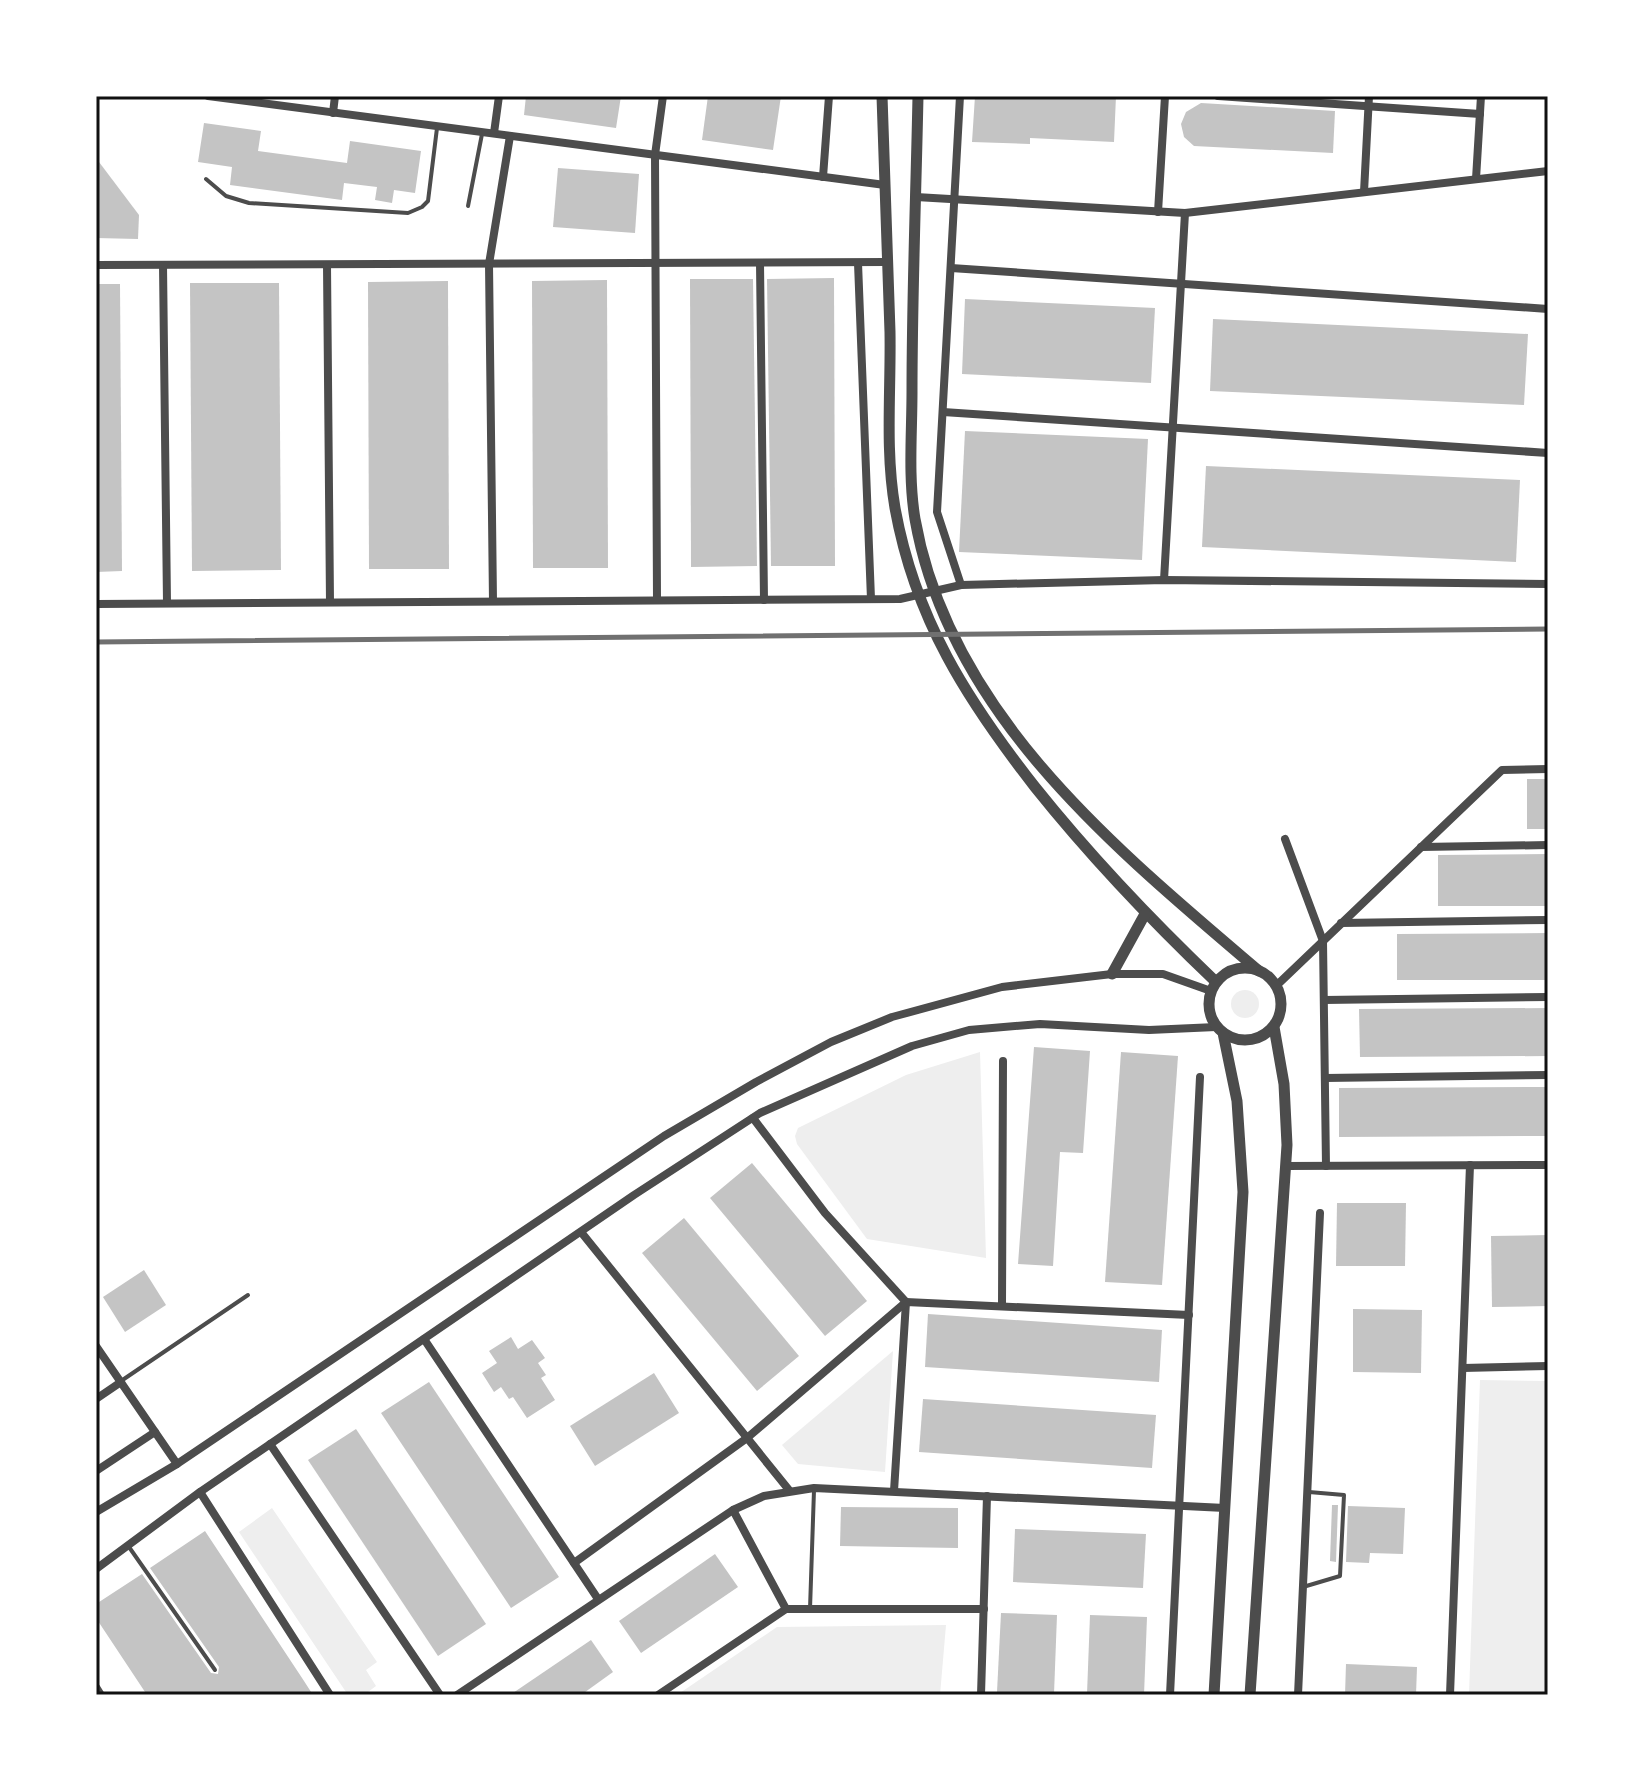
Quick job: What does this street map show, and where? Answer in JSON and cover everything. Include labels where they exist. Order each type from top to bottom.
[{"type":"street","points":[[208,96],[885,185]]},
{"type":"street","points":[[333,113],[335,96]]},
{"type":"street","points":[[494,133],[499,96]]},
{"type":"street","points":[[657,600],[653,263],[655,155],[663,96]]},
{"type":"street","points":[[823,177],[829,96]]},
{"type":"street","points":[[882,96],[890,335],[889,448],[895,505],[911,572],[953,669],[987,725],[1060,818],[1214,986]]},
{"type":"street","points":[[918,96],[912,333],[912,494],[926,566],[946,617],[978,679],[1029,750],[1084,814],[1151,878],[1276,986],[1281,1000],[1274,1027],[1284,1084],[1287,1145],[1250,1695]]},
{"type":"street","points":[[960,96],[937,512],[961,585]]},
{"type":"street","points":[[1158,212],[1165,96]]},
{"type":"street","points":[[1218,96],[1368,101],[1480,114]]},
{"type":"street","points":[[1476,179],[1481,96]]},
{"type":"street","points":[[1364,192],[1368,101]]},
{"type":"street","points":[[493,601],[489,264],[510,136]]},
{"type":"street","points":[[916,197],[1185,213],[1548,171]]},
{"type":"street","points":[[1164,580],[1185,213]]},
{"type":"street","points":[[96,265],[887,262]]},
{"type":"street","points":[[760,263],[764,600]]},
{"type":"street","points":[[858,263],[871,599]]},
{"type":"street","points":[[163,265],[167,603]]},
{"type":"street","points":[[327,265],[330,602]]},
{"type":"street","points":[[951,268],[1548,309]]},
{"type":"street","points":[[943,412],[1548,453]]},
{"type":"street","points":[[96,604],[900,599],[961,585],[1164,580],[1548,584]]},
{"type":"street","points":[[1276,986],[1502,770],[1548,769]]},
{"type":"street","points":[[1285,839],[1323,941],[1326,1166]]},
{"type":"street","points":[[1421,847],[1548,845]]},
{"type":"street","points":[[1112,974],[1145,914]]},
{"type":"street","points":[[1341,923],[1548,920]]},
{"type":"street","points":[[1214,1695],[1243,1192],[1237,1101],[1219,1030],[1209,1009],[1214,986],[1231,971],[1259,971]]},
{"type":"street","points":[[96,1512],[177,1464],[664,1136],[756,1082],[861,1028],[912,1010],[1002,987],[1112,974],[1163,974],[1214,986]]},
{"type":"street","points":[[1324,1000],[1548,997]]},
{"type":"street","points":[[96,1569],[200,1492],[753,1118],[912,1046],[969,1030],[1040,1024],[1219,1030],[1240,1040],[1250,1040],[1259,1038],[1274,1027]]},
{"type":"street","points":[[1002,1306],[1003,1061]]},
{"type":"street","points":[[1325,1078],[1548,1075]]},
{"type":"street","points":[[1170,1695],[1200,1077]]},
{"type":"street","points":[[753,1118],[825,1213],[906,1302],[894,1491]]},
{"type":"street","points":[[1450,1695],[1470,1165]]},
{"type":"street","points":[[1285,1166],[1548,1165]]},
{"type":"street","points":[[1298,1695],[1320,1213]]},
{"type":"street","points":[[581,1232],[789,1490]]},
{"type":"street","points":[[574,1563],[747,1438],[906,1302],[1189,1315]]},
{"type":"street","points":[[424,1339],[598,1599]]},
{"type":"street","points":[[96,1346],[177,1464]]},
{"type":"street","points":[[1463,1368],[1548,1366]]},
{"type":"street","points":[[96,1399],[121,1382]]},
{"type":"street","points":[[96,1471],[155,1432]]},
{"type":"street","points":[[270,1444],[440,1695]]},
{"type":"street","points":[[457,1695],[733,1510],[764,1496],[814,1488],[1225,1508]]},
{"type":"street","points":[[200,1492],[330,1695]]},
{"type":"street","points":[[981,1695],[987,1496]]},
{"type":"street","points":[[733,1510],[786,1609]]},
{"type":"street","points":[[658,1695],[786,1609],[984,1609]]},
{"type":"street","points":[[96,1687],[101,1695]]},
{"type":"lane","points":[[206,179],[226,196],[249,203],[359,211],[415,211],[428,201],[438,126]]},
{"type":"lane","points":[[468,206],[483,132]]},
{"type":"lane","points":[[121,1382],[248,1295]]},
{"type":"lane","points":[[810,1609],[814,1488]]},
{"type":"lane","points":[[1302,1587],[1340,1576],[1342,1562],[1344,1495],[1307,1491]]},
{"type":"lane","points":[[128,1545],[215,1670]]},
{"type":"shaded area","points":[[1245,990],[1255,994],[1259,1004],[1255,1014],[1245,1018],[1235,1014],[1231,1004],[1235,994]]},
{"type":"shaded area","points":[[980,1052],[986,1258],[867,1239],[797,1144],[795,1136],[798,1128],[906,1075]]},
{"type":"shaded area","points":[[893,1351],[885,1472],[798,1464],[782,1445]]},
{"type":"shaded area","points":[[1480,1380],[1548,1381],[1548,1695],[1469,1695]]},
{"type":"shaded area","points":[[272,1508],[377,1662],[366,1670],[376,1686],[364,1695],[348,1695],[239,1532]]},
{"type":"shaded area","points":[[946,1625],[940,1695],[677,1695],[777,1627]]},
{"type":"building","points":[[526,96],[621,96],[616,128],[524,115]]},
{"type":"building","points":[[708,96],[781,96],[773,150],[702,140]]},
{"type":"building","points":[[975,96],[1116,96],[1114,142],[1030,138],[1030,144],[972,142]]},
{"type":"building","points":[[1201,103],[1335,111],[1333,153],[1194,146],[1184,137],[1181,124],[1186,112]]},
{"type":"building","points":[[204,123],[261,131],[258,151],[347,163],[350,141],[421,151],[415,193],[394,190],[392,203],[375,200],[377,187],[344,183],[342,200],[230,185],[232,167],[198,162]]},
{"type":"building","points":[[96,158],[139,215],[138,239],[96,238]]},
{"type":"building","points":[[558,168],[639,174],[635,233],[553,227]]},
{"type":"building","points":[[834,278],[835,566],[771,566],[767,279]]},
{"type":"building","points":[[690,279],[753,279],[757,566],[691,567]]},
{"type":"building","points":[[607,280],[608,568],[533,568],[532,281]]},
{"type":"building","points":[[448,281],[449,569],[369,569],[368,282]]},
{"type":"building","points":[[190,283],[279,283],[281,570],[192,571]]},
{"type":"building","points":[[96,284],[120,284],[122,571],[96,572]]},
{"type":"building","points":[[965,299],[1155,308],[1151,383],[962,374]]},
{"type":"building","points":[[1213,319],[1528,334],[1524,405],[1210,391]]},
{"type":"building","points":[[965,431],[1148,439],[1142,560],[959,552]]},
{"type":"building","points":[[1206,466],[1520,480],[1516,562],[1202,547]]},
{"type":"building","points":[[1527,779],[1548,779],[1548,829],[1527,829]]},
{"type":"building","points":[[1548,854],[1548,906],[1438,906],[1438,855]]},
{"type":"building","points":[[1548,933],[1548,980],[1397,980],[1397,934]]},
{"type":"building","points":[[1548,1008],[1548,1056],[1360,1057],[1359,1009]]},
{"type":"building","points":[[1034,1047],[1090,1051],[1083,1153],[1060,1152],[1053,1266],[1018,1264]]},
{"type":"building","points":[[1121,1052],[1178,1056],[1162,1285],[1105,1282]]},
{"type":"building","points":[[1548,1087],[1548,1136],[1339,1137],[1339,1088]]},
{"type":"building","points":[[752,1163],[867,1301],[825,1336],[710,1198]]},
{"type":"building","points":[[1337,1203],[1406,1203],[1405,1266],[1336,1266]]},
{"type":"building","points":[[684,1218],[799,1356],[757,1391],[642,1253]]},
{"type":"building","points":[[1548,1235],[1548,1306],[1492,1307],[1491,1236]]},
{"type":"building","points":[[144,1270],[166,1305],[125,1332],[103,1297]]},
{"type":"building","points":[[1353,1309],[1422,1310],[1421,1373],[1353,1372]]},
{"type":"building","points":[[928,1314],[1162,1330],[1159,1382],[925,1367]]},
{"type":"building","points":[[511,1337],[518,1349],[532,1340],[545,1358],[538,1363],[546,1375],[541,1378],[555,1400],[527,1418],[513,1397],[509,1399],[501,1387],[494,1392],[482,1373],[497,1363],[489,1351]]},
{"type":"building","points":[[654,1373],[679,1413],[595,1466],[570,1426]]},
{"type":"building","points":[[429,1382],[559,1577],[511,1608],[381,1413]]},
{"type":"building","points":[[923,1399],[1156,1415],[1152,1468],[919,1452]]},
{"type":"building","points":[[356,1429],[486,1624],[438,1656],[308,1460]]},
{"type":"building","points":[[1332,1505],[1338,1505],[1336,1562],[1330,1561]]},
{"type":"building","points":[[1348,1506],[1405,1508],[1403,1554],[1370,1553],[1369,1563],[1346,1562]]},
{"type":"building","points":[[841,1507],[958,1508],[958,1548],[840,1546]]},
{"type":"building","points":[[1015,1529],[1146,1534],[1143,1588],[1013,1582]]},
{"type":"building","points":[[205,1531],[313,1695],[147,1695],[96,1618],[96,1604],[142,1574],[211,1673],[218,1674],[219,1667],[150,1568]]},
{"type":"building","points":[[715,1554],[738,1587],[641,1653],[619,1621]]},
{"type":"building","points":[[1001,1613],[1057,1615],[1054,1694],[997,1692]]},
{"type":"building","points":[[1090,1615],[1147,1617],[1144,1695],[1087,1694]]},
{"type":"building","points":[[591,1640],[613,1672],[581,1695],[510,1695]]},
{"type":"building","points":[[1346,1664],[1417,1667],[1416,1695],[1345,1695]]},
{"type":"railway","points":[[96,642],[1548,629]]}]
